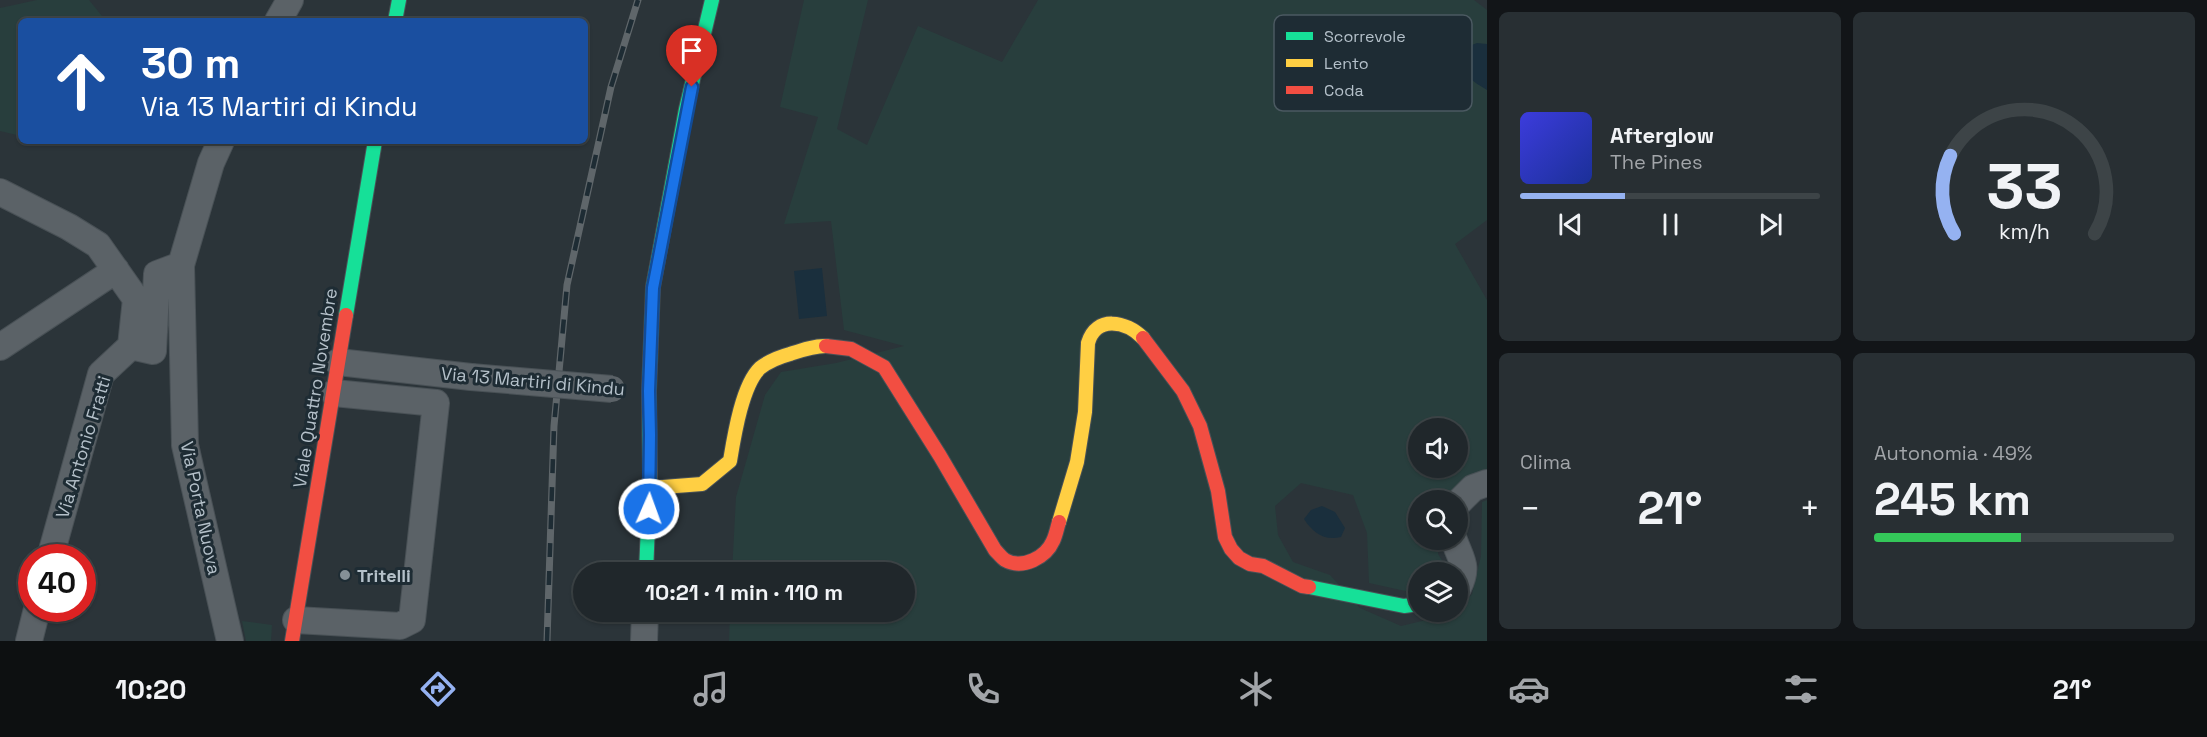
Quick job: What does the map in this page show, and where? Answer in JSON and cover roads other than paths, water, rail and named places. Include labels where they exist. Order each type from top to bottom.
[{"type":"street","points":[[280,18],[290,0]]},
{"type":"street","points":[[396,18],[399,0]]},
{"type":"street","name":"Via 13 Martiri di Kindu","points":[[338,362],[471,377],[649,391],[653,288],[686,109],[712,0]]},
{"type":"street","name":"Via Porta Nuova","points":[[220,144],[211,163],[181,265],[185,445],[230,641]]},
{"type":"street","name":"Viale Quattro Novembre","points":[[294,630],[374,144]]},
{"type":"street","points":[[0,192],[69,227],[98,245],[136,299],[131,346],[153,351],[157,274],[181,265]]},
{"type":"street","points":[[0,347],[116,270]]},
{"type":"street","points":[[650,488],[679,488],[702,484],[730,461],[738,418],[750,383],[759,369],[774,359],[815,346],[842,348],[869,357],[884,367],[995,550],[1005,560],[1015,563],[1036,560],[1045,553],[1053,541],[1077,462],[1085,412],[1088,343],[1091,332],[1098,327],[1115,324],[1131,329],[1141,336],[1183,391],[1200,426],[1218,491],[1226,537],[1231,549],[1239,558],[1250,564],[1263,566],[1302,586],[1408,605]]},
{"type":"street","name":"Via Antonio Fratti","points":[[54,544],[101,374],[131,346]]},
{"type":"street","points":[[647,562],[650,488],[649,391]]},
{"type":"street","points":[[294,630],[400,626],[412,620],[436,403],[334,393]]},
{"type":"street","points":[[1468,493],[1473,488],[1487,483]]},
{"type":"street","points":[[29,641],[34,622]]},
{"type":"street","points":[[644,641],[645,622]]},
{"type":"water","points":[[1487,44],[1487,90],[1472,80],[1472,45]]},
{"type":"water","points":[[822,268],[827,316],[799,319],[794,271]]},
{"type":"water","points":[[1322,506],[1335,512],[1345,528],[1341,537],[1324,537],[1311,528],[1304,519],[1311,510]]},
{"type":"railway","points":[[547,641],[554,426],[567,285],[611,87],[638,0]]},
{"type":"place","name":"Tritelli","points":[[345,575]]}]
